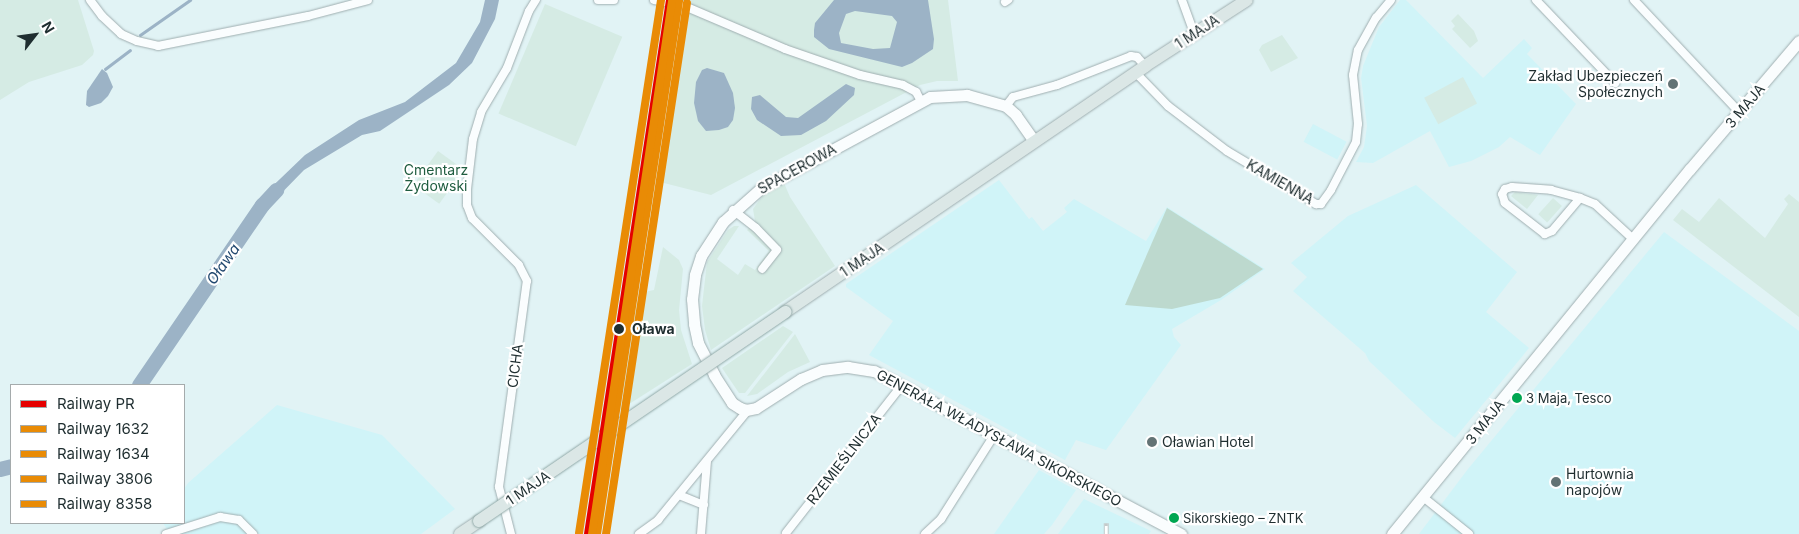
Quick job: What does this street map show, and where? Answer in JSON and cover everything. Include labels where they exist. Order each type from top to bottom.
[{"type":"main road","name":"1 MAJA","points":[[460,534],[1034,141],[1194,33],[1247,0]]},
{"type":"street","points":[[90,0],[102,16],[121,34],[137,41],[158,46],[308,16],[368,0]]},
{"type":"street","name":"CICHA","points":[[511,534],[499,487],[526,281],[519,266],[472,218],[467,205],[467,190],[476,128],[481,112],[507,68],[529,11],[536,0]]},
{"type":"street","points":[[598,0],[614,0]]},
{"type":"street","points":[[654,0],[682,5],[785,49],[860,75],[903,85],[916,92],[920,101]]},
{"type":"street","points":[[1182,0],[1194,33]]},
{"type":"street","name":"KAMIENNA","points":[[1140,70],[1168,106],[1227,151],[1308,200],[1316,204],[1322,204],[1356,142],[1358,124],[1352,75],[1358,50],[1376,18],[1391,0]]},
{"type":"street","points":[[1536,0],[1616,83]]},
{"type":"street","points":[[1634,0],[1739,112]]},
{"type":"street","name":"3 MAJA","points":[[1392,534],[1633,239],[1799,41]]},
{"type":"street","points":[[1034,141],[1016,115],[1006,106],[1013,97],[1057,85],[1127,57],[1137,57],[1140,70]]},
{"type":"street","name":"SPACEROWA","points":[[754,408],[735,406],[714,375],[698,343],[693,311],[693,288],[701,256],[717,229],[733,210],[760,188],[920,101],[943,95],[967,95],[1006,106]]},
{"type":"street","points":[[1580,198],[1552,230],[1545,234],[1505,203],[1502,194],[1506,189],[1512,187],[1550,190],[1580,198],[1595,204],[1633,239]]},
{"type":"street","points":[[733,210],[756,228],[777,250],[762,269]]},
{"type":"street","name":"GENERAŁA WŁADYSŁAWA SIKORSKIEGO","points":[[754,408],[801,379],[831,368],[861,368],[902,385],[1181,534]]},
{"type":"street","name":"RZEMIEŚLNICZA","points":[[786,533],[902,385]]},
{"type":"street","points":[[639,534],[656,523],[754,408]]},
{"type":"street","points":[[925,534],[941,519],[995,434]]},
{"type":"street","points":[[701,534],[707,461]]},
{"type":"street","points":[[679,496],[704,505]]},
{"type":"street","points":[[1423,496],[1469,534]]},
{"type":"street","points":[[166,534],[220,517],[238,520],[253,534]]},
{"type":"shaded area","points":[[485,0],[499,0],[495,19],[472,63],[449,85],[380,131],[362,135],[304,170],[266,209],[256,202],[305,155],[359,120],[405,102],[456,63],[480,22]]},
{"type":"shaded area","points":[[834,0],[928,0],[934,39],[933,49],[912,63],[902,67],[829,49],[814,37],[815,23]],"holes":[[[855,11],[892,16],[897,22],[890,48],[873,49],[841,43],[839,33],[846,14]]]},
{"type":"shaded area","points":[[1400,0],[1406,0],[1483,78],[1524,39],[1532,48],[1527,54],[1576,104],[1540,155],[1510,137],[1499,147],[1471,161],[1449,167],[1430,131],[1373,163],[1356,162],[1364,147],[1367,126],[1361,78],[1363,66],[1379,27]]},
{"type":"shaded area","points":[[707,68],[724,73],[733,93],[735,108],[733,120],[728,127],[719,130],[706,131],[698,121],[694,103],[696,82],[702,70]]},
{"type":"shaded area","points":[[102,69],[107,73],[113,87],[101,103],[89,107],[86,105],[87,91]]},
{"type":"shaded area","points":[[846,84],[855,88],[854,95],[826,121],[801,135],[781,136],[757,120],[751,109],[752,97],[760,95],[786,117],[798,118]]},
{"type":"shaded area","points":[[1313,124],[1347,142],[1337,159],[1304,142]]},
{"type":"shaded area","points":[[999,180],[1029,219],[1032,217],[1043,231],[1067,212],[1064,208],[1074,199],[1146,241],[1167,207],[1265,269],[1221,300],[1172,329],[1174,337],[1181,345],[1106,450],[1076,440],[1065,460],[869,355],[893,321],[846,287],[846,284]]},
{"type":"shaded area","points":[[1416,185],[1517,272],[1486,312],[1529,348],[1455,438],[1434,422],[1369,361],[1365,353],[1293,291],[1307,277],[1291,263],[1348,216]]},
{"type":"shaded area","points":[[1664,232],[1799,331],[1799,534],[1419,534],[1468,469]]},
{"type":"shaded area","points":[[277,405],[382,435],[455,509],[421,534],[170,534],[164,524],[185,524],[185,488]]},
{"type":"shaded area","points":[[1039,470],[1076,490],[1052,525],[1044,534],[994,534]]},
{"type":"shaded area","points":[[1084,499],[1151,531],[1149,534],[1058,534]]},
{"type":"green space","points":[[0,0],[78,0],[94,51],[93,55],[82,65],[29,82],[0,100]]},
{"type":"green space","points":[[683,0],[948,0],[958,81],[937,81],[920,85],[711,195],[660,182]]},
{"type":"green space","points":[[545,4],[622,37],[576,146],[499,114]]},
{"type":"green space","points":[[1458,14],[1474,31],[1478,41],[1470,48],[1452,29],[1455,26],[1451,21]]},
{"type":"green space","points":[[1282,35],[1298,58],[1271,72],[1259,50],[1262,45]]},
{"type":"green space","points":[[1463,77],[1477,103],[1438,124],[1424,98]]},
{"type":"green space","name":"Cmentarz Żydowski","points":[[438,151],[464,170],[439,204],[413,185]]},
{"type":"green space","points":[[784,183],[790,197],[835,266],[711,350],[705,330],[702,306],[707,262],[728,230],[734,226],[739,226],[717,259],[738,275],[745,264],[755,270],[769,251],[747,230],[755,221],[753,209],[763,195]]},
{"type":"green space","points":[[1515,192],[1538,195],[1527,209],[1511,196]]},
{"type":"green space","points":[[1789,194],[1799,202],[1799,317],[1673,220],[1682,209],[1699,222],[1719,198],[1765,238],[1788,204],[1784,199]]},
{"type":"green space","points":[[1553,198],[1562,206],[1547,222],[1538,214]]},
{"type":"green space","points":[[1167,208],[1263,269],[1220,298],[1172,309],[1125,305]]},
{"type":"green space","points":[[663,247],[679,260],[683,269],[679,310],[681,330],[692,364],[615,413],[639,293],[654,290]]},
{"type":"green space","points":[[783,326],[793,332],[745,393],[739,393],[722,368]]},
{"type":"green space","points":[[795,334],[810,362],[788,372],[757,394],[747,396]]},
{"type":"waterway","points":[[140,35],[190,0]]},
{"type":"waterway","points":[[105,69],[130,50]]},
{"type":"waterway","name":"Oława","points":[[140,384],[262,205],[276,190]]},
{"type":"waterway","name":"Oława","points":[[0,469],[10,466]]},
{"type":"railway","points":[[1106,523],[1106,534]]},
{"type":"rail line","name":"1634","points":[[579,533],[661,0]]},
{"type":"rail line","name":"PR","points":[[588,534],[670,0]]},
{"type":"rail line","name":"8358","points":[[592,534],[672,1]]},
{"type":"rail line","name":"1632","points":[[597,534],[679,1]]},
{"type":"rail line","name":"3806","points":[[606,534],[687,3]]},
{"type":"place","name":"Zakład Ubezpieczeń Społecznych","points":[[1673,84]]},
{"type":"place","name":"Oława","points":[[619,329]]},
{"type":"place","name":"3 Maja, Tesco","points":[[1517,398]]},
{"type":"place","name":"Oławian Hotel","points":[[1152,442]]},
{"type":"place","name":"Hurtownia napojów","points":[[1556,482]]},
{"type":"place","name":"Sikorskiego – ZNTK","points":[[1174,518]]}]
